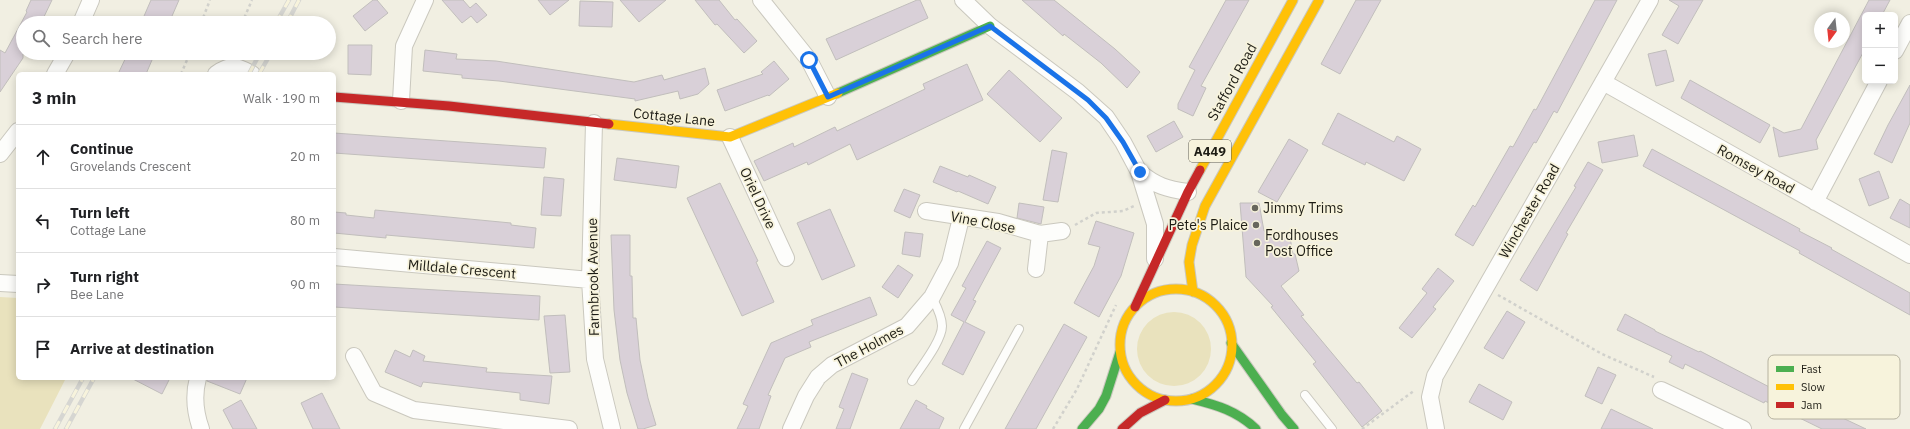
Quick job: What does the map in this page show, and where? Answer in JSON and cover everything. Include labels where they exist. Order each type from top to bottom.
[{"type":"main road","name":"Stafford Road","points":[[1135,307],[1188,192],[1293,0]]},
{"type":"main road","name":"A449","points":[[1193,292],[1189,262],[1192,245],[1205,206],[1319,0]]},
{"type":"main road","name":"Cottage Lane","points":[[336,97],[401,101],[730,137],[828,97],[990,26]]},
{"type":"main road","name":"A449","points":[[1178,290],[1193,292],[1205,298],[1216,307],[1224,317],[1229,330],[1231,343],[1230,359],[1224,374],[1204,395],[1179,401],[1165,400],[1148,394],[1135,383],[1125,369],[1120,352],[1120,336],[1126,320],[1135,307],[1147,297],[1162,291],[1178,290]]},
{"type":"main road","points":[[1231,343],[1282,415],[1294,429]]},
{"type":"main road","name":"A449","points":[[1082,429],[1099,409],[1106,396],[1120,352]]},
{"type":"main road","points":[[1192,399],[1228,408],[1245,417],[1256,429]]},
{"type":"main road","name":"A449","points":[[1122,429],[1140,413],[1165,400]]},
{"type":"street","points":[[84,16],[91,0]]},
{"type":"street","points":[[401,101],[404,46],[425,0]]},
{"type":"street","points":[[761,0],[809,60],[828,97]]},
{"type":"street","points":[[963,0],[990,26],[1088,100],[1106,118],[1123,142],[1140,172],[1154,224],[1155,261]]},
{"type":"street","name":"Winchester Road","points":[[1436,429],[1430,397],[1435,376],[1650,0]]},
{"type":"street","points":[[1897,48],[1910,23]]},
{"type":"street","points":[[57,72],[64,60]]},
{"type":"street","points":[[219,72],[225,68],[235,66],[248,72]]},
{"type":"street","name":"Romsey Road","points":[[1603,82],[1910,255]]},
{"type":"street","points":[[1815,202],[1877,84]]},
{"type":"street","name":"Farmbrook Avenue","points":[[594,123],[590,280],[595,359],[612,429]]},
{"type":"street","points":[[0,154],[16,134]]},
{"type":"street","name":"Oriel Drive","points":[[730,137],[786,258]]},
{"type":"street","points":[[1140,172],[1153,183],[1161,187],[1188,192]]},
{"type":"street","name":"Vine Close","points":[[926,211],[961,218],[998,222],[1040,234],[1062,231]]},
{"type":"street","name":"The Holmes","points":[[791,429],[806,396],[818,377],[832,365],[907,326],[932,296],[950,263],[961,218]]},
{"type":"street","points":[[1036,269],[1040,234]]},
{"type":"street","name":"Milldale Crescent","points":[[336,257],[590,280]]},
{"type":"street","points":[[0,283],[16,284]]},
{"type":"street","points":[[354,356],[374,393],[414,410],[485,424],[569,429]]},
{"type":"street","points":[[198,380],[195,390],[195,408],[201,429]]},
{"type":"street","points":[[1661,390],[1743,429]]},
{"type":"lane","points":[[912,381],[940,336],[942,326],[939,311],[932,296]]},
{"type":"lane","points":[[964,429],[1019,329]]},
{"type":"lane","points":[[1305,395],[1332,429]]},
{"type":"path","points":[[204,16],[210,0]]},
{"type":"path","points":[[245,16],[252,0]]},
{"type":"path","points":[[182,72],[187,60]]},
{"type":"path","points":[[1062,231],[1096,213],[1123,211],[1140,202]]},
{"type":"path","points":[[1485,288],[1602,354],[1654,377],[1661,390]]},
{"type":"path","points":[[1053,429],[1077,389],[1116,304]]},
{"type":"path","points":[[1362,429],[1435,376]]},
{"type":"shaded area","points":[[0,297],[16,298],[16,380],[65,380],[40,429],[0,429]]},
{"type":"shaded area","points":[[1174,312],[1188,315],[1200,323],[1208,335],[1211,349],[1208,363],[1200,375],[1188,383],[1174,386],[1160,383],[1148,375],[1140,363],[1137,349],[1140,335],[1148,323],[1160,315]]},
{"type":"building","points":[[31,0],[52,0],[44,16],[25,16]]},
{"type":"building","points":[[151,0],[179,0],[172,16],[144,16]]},
{"type":"building","points":[[373,0],[377,0],[388,13],[365,31],[353,16]]},
{"type":"building","points":[[442,0],[463,0],[470,8],[476,3],[487,15],[477,23],[471,16],[462,23]]},
{"type":"building","points":[[538,0],[569,0],[550,15]]},
{"type":"building","points":[[620,0],[666,0],[639,22]]},
{"type":"building","points":[[695,0],[719,0],[735,20],[737,19],[757,41],[744,53],[717,24],[715,25]]},
{"type":"building","points":[[920,0],[928,18],[836,60],[826,39]]},
{"type":"building","points":[[1022,0],[1054,0],[1115,49],[1140,72],[1127,88],[1101,63],[1064,34],[1063,36]]},
{"type":"building","points":[[1226,0],[1249,0],[1201,86],[1206,88],[1193,116],[1178,109],[1178,104],[1195,70],[1189,67]]},
{"type":"building","points":[[1356,0],[1381,0],[1340,74],[1321,64]]},
{"type":"building","points":[[1595,0],[1617,0],[1557,113],[1554,111],[1536,143],[1534,142],[1473,246],[1455,235],[1473,205],[1475,207],[1510,146],[1513,147],[1534,109],[1536,110]]},
{"type":"building","points":[[1669,0],[1703,0],[1678,44],[1662,35],[1679,6]]},
{"type":"building","points":[[1869,0],[1890,0],[1884,12],[1863,12]]},
{"type":"building","points":[[580,1],[613,2],[612,27],[579,26]]},
{"type":"building","points":[[1862,13],[1862,55],[1816,140],[1818,149],[1779,157],[1773,127],[1784,133],[1801,129],[1844,48],[1850,48],[1850,36]]},
{"type":"building","points":[[16,32],[16,60],[22,60],[0,92],[0,50],[5,53]]},
{"type":"building","points":[[348,45],[372,45],[371,75],[348,74]]},
{"type":"building","points":[[425,50],[457,54],[456,59],[496,61],[634,82],[662,75],[664,80],[705,68],[709,84],[698,94],[680,99],[678,91],[635,101],[635,99],[499,81],[462,78],[462,75],[423,71]]},
{"type":"building","points":[[1666,50],[1674,81],[1656,86],[1648,54]]},
{"type":"building","points":[[125,60],[152,60],[147,72],[119,72]]},
{"type":"building","points":[[774,61],[789,79],[769,96],[768,95],[725,111],[717,90],[763,74],[761,72]]},
{"type":"building","points":[[967,64],[983,100],[857,160],[850,144],[808,165],[807,162],[764,181],[754,161],[793,143],[794,147],[835,127],[837,131],[925,89],[923,84]]},
{"type":"building","points":[[1009,70],[1062,118],[1040,142],[987,94]]},
{"type":"building","points":[[1690,80],[1770,125],[1760,143],[1681,98]]},
{"type":"building","points":[[1910,85],[1910,123],[1892,163],[1874,154]]},
{"type":"building","points":[[1338,113],[1394,142],[1397,136],[1421,149],[1404,181],[1366,162],[1365,165],[1322,144]]},
{"type":"building","points":[[1174,121],[1183,137],[1156,152],[1147,136]]},
{"type":"building","points":[[336,133],[546,148],[544,168],[336,153]]},
{"type":"building","points":[[1634,135],[1638,156],[1602,163],[1598,142]]},
{"type":"building","points":[[1289,139],[1308,150],[1277,202],[1258,192]]},
{"type":"building","points":[[1652,149],[1800,229],[1799,231],[1832,248],[1831,249],[1910,293],[1910,315],[1799,253],[1800,251],[1643,166]]},
{"type":"building","points":[[1052,150],[1067,153],[1058,202],[1043,200]]},
{"type":"building","points":[[617,158],[679,166],[676,188],[614,180]]},
{"type":"building","points":[[1588,162],[1603,170],[1566,233],[1568,234],[1537,291],[1520,280],[1576,187],[1574,186]]},
{"type":"building","points":[[940,166],[968,177],[969,175],[996,187],[988,204],[933,182]]},
{"type":"building","points":[[1879,171],[1889,198],[1869,206],[1859,179]]},
{"type":"building","points":[[544,177],[564,179],[561,216],[541,215]]},
{"type":"building","points":[[720,183],[758,261],[756,262],[774,302],[742,316],[687,198]]},
{"type":"building","points":[[904,189],[920,195],[910,218],[894,211]]},
{"type":"building","points":[[1900,199],[1910,205],[1910,228],[1890,218]]},
{"type":"building","points":[[1019,203],[1044,207],[1041,224],[1017,218]]},
{"type":"building","points":[[1240,203],[1259,203],[1264,231],[1289,232],[1293,254],[1295,254],[1299,271],[1281,286],[1304,315],[1301,316],[1357,383],[1359,382],[1382,411],[1362,427],[1313,364],[1316,362],[1271,307],[1273,306],[1246,277]]},
{"type":"building","points":[[830,209],[855,266],[822,280],[797,223]]},
{"type":"building","points":[[375,210],[511,223],[511,225],[536,228],[534,248],[386,235],[386,238],[336,233],[336,212],[346,213],[346,215],[374,218]]},
{"type":"building","points":[[1096,221],[1134,233],[1121,276],[1099,317],[1074,303],[1094,266],[1100,247],[1088,244]]},
{"type":"building","points":[[905,232],[923,234],[920,257],[902,254]]},
{"type":"building","points":[[611,235],[630,235],[630,276],[632,276],[633,318],[636,318],[640,360],[648,398],[656,425],[643,429],[638,429],[627,393],[620,360],[614,310]]},
{"type":"building","points":[[987,241],[1001,248],[973,300],[976,301],[965,322],[985,332],[963,375],[942,364],[964,322],[951,315],[966,288],[962,286]]},
{"type":"building","points":[[898,265],[913,275],[898,298],[882,287]]},
{"type":"building","points":[[1438,268],[1454,281],[1433,307],[1436,309],[1412,338],[1399,328],[1427,293],[1422,289]]},
{"type":"building","points":[[336,284],[540,296],[539,320],[336,307]]},
{"type":"building","points":[[870,297],[877,315],[809,342],[811,347],[785,358],[768,395],[771,396],[759,429],[737,429],[748,406],[743,404],[771,343],[813,325],[811,320]]},
{"type":"building","points":[[1507,311],[1525,322],[1503,359],[1484,348]]},
{"type":"building","points":[[1625,314],[1655,331],[1699,352],[1700,351],[1768,386],[1768,402],[1765,401],[1764,403],[1685,364],[1683,369],[1669,362],[1672,356],[1617,330]]},
{"type":"building","points":[[565,315],[570,372],[550,373],[544,316]]},
{"type":"building","points":[[1064,324],[1087,337],[1036,429],[1005,429]]},
{"type":"building","points":[[395,350],[410,357],[413,350],[425,356],[423,361],[487,368],[486,372],[552,376],[549,404],[520,400],[520,393],[423,382],[421,387],[385,372]]},
{"type":"building","points":[[1598,367],[1616,375],[1602,404],[1585,396]]},
{"type":"building","points":[[852,373],[868,379],[850,429],[836,429],[844,409],[839,407]]},
{"type":"building","points":[[135,380],[169,380],[162,394]]},
{"type":"building","points":[[207,380],[246,380],[240,394]]},
{"type":"building","points":[[1479,384],[1512,402],[1503,420],[1469,402]]},
{"type":"building","points":[[322,393],[340,429],[313,429],[301,403]]},
{"type":"building","points":[[241,400],[257,429],[233,429],[223,410]]},
{"type":"building","points":[[916,400],[927,406],[926,408],[944,418],[939,429],[900,429]]},
{"type":"building","points":[[1611,409],[1653,429],[1601,429]]},
{"type":"building","points":[[1802,419],[1845,419],[1866,429],[1822,429]]},
{"type":"railway","points":[[280,16],[289,0]]},
{"type":"railway","points":[[291,16],[299,0]]},
{"type":"railway","points":[[250,72],[256,60]]},
{"type":"railway","points":[[260,72],[267,60]]},
{"type":"railway","points":[[55,429],[82,380]]},
{"type":"railway","points":[[66,429],[93,380]]},
{"type":"traffic: fast","points":[[838,93],[990,26]]},
{"type":"traffic: fast","points":[[1231,343],[1282,415],[1294,429]]},
{"type":"traffic: fast","points":[[1082,429],[1099,409],[1106,396],[1120,352]]},
{"type":"traffic: fast","points":[[1192,399],[1234,413],[1256,429]]},
{"type":"traffic: slow","points":[[1200,170],[1293,0]]},
{"type":"traffic: slow","points":[[1193,292],[1189,262],[1192,245],[1205,206],[1319,0]]},
{"type":"traffic: slow","points":[[609,124],[730,137],[838,93]]},
{"type":"traffic: slow","points":[[1176,289],[1197,294],[1207,299],[1215,306],[1222,314],[1227,324],[1232,345],[1227,366],[1222,376],[1215,384],[1207,391],[1197,396],[1176,401],[1155,396],[1145,391],[1137,384],[1130,376],[1125,366],[1120,345],[1125,324],[1130,314],[1137,306],[1145,299],[1155,294],[1176,289]]},
{"type":"traffic: jam","points":[[336,97],[449,106],[609,124]]},
{"type":"traffic: jam","points":[[1135,307],[1188,192],[1200,170]]},
{"type":"traffic: jam","points":[[1122,429],[1140,413],[1165,400]]},
{"type":"place","name":"Jimmy Trims","points":[[1255,208]]},
{"type":"place","name":"Pete's Plaice","points":[[1256,225]]},
{"type":"place","name":"Fordhouses Post Office","points":[[1257,243]]},
{"type":"route","points":[[809,60],[828,97],[990,26],[1088,100],[1106,118],[1123,142],[1140,172]]}]
